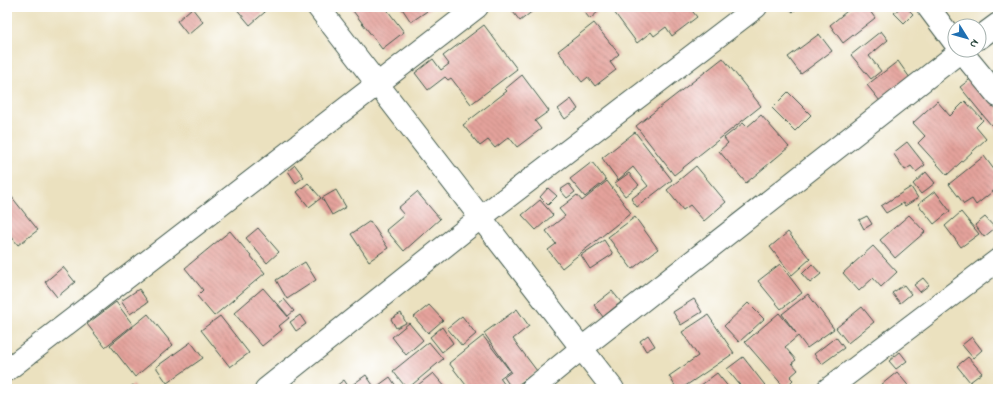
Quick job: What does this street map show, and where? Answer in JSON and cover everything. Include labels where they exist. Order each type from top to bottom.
[{"type":"street","points":[[318,7],[613,389]]},
{"type":"street","points":[[7,370],[477,7]]},
{"type":"street","points":[[266,389],[480,218],[756,7]]},
{"type":"street","points":[[928,7],[947,33]]},
{"type":"street","points":[[987,32],[998,24]]},
{"type":"street","points":[[532,389],[948,58]]},
{"type":"street","points":[[966,58],[998,96]]},
{"type":"street","points":[[828,389],[998,260]]},
{"type":"building","points":[[235,7],[260,7],[265,12],[250,25]]},
{"type":"building","points":[[350,7],[385,7],[404,32],[382,49]]},
{"type":"building","points":[[401,7],[433,7],[411,22]]},
{"type":"building","points":[[532,7],[534,10],[520,21],[510,8]]},
{"type":"building","points":[[597,7],[600,10],[590,19],[581,8]]},
{"type":"building","points":[[689,7],[697,17],[672,36],[666,27],[654,36],[651,32],[637,43],[611,8]]},
{"type":"building","points":[[787,7],[798,7],[793,12]]},
{"type":"building","points":[[852,7],[867,7],[875,18],[843,43],[830,25]]},
{"type":"building","points":[[901,7],[906,7],[913,14],[904,23],[894,13]]},
{"type":"building","points":[[192,8],[203,22],[188,35],[177,21]]},
{"type":"building","points":[[594,23],[619,54],[610,62],[616,70],[595,86],[588,77],[582,82],[558,51]]},
{"type":"building","points":[[484,25],[517,69],[471,104],[451,78],[448,80],[445,77],[428,90],[415,73],[433,59],[441,70],[449,64],[443,56]]},
{"type":"building","points":[[881,31],[888,40],[869,56],[881,71],[871,79],[851,55]]},
{"type":"building","points":[[819,34],[832,51],[801,74],[788,57]]},
{"type":"building","points":[[723,58],[761,106],[674,175],[636,126]]},
{"type":"building","points":[[898,61],[910,78],[880,101],[867,85]]},
{"type":"building","points":[[522,75],[549,111],[535,121],[541,129],[517,147],[509,137],[495,148],[488,140],[480,146],[463,125],[507,91],[505,89]]},
{"type":"building","points":[[973,77],[998,107],[998,120],[991,125],[960,87]]},
{"type":"building","points":[[788,92],[811,115],[795,131],[772,108]]},
{"type":"building","points":[[571,99],[578,109],[565,119],[558,109]]},
{"type":"building","points":[[937,101],[950,116],[965,101],[983,120],[976,127],[986,139],[947,175],[918,143],[925,136],[913,123]]},
{"type":"building","points":[[761,115],[789,147],[746,183],[719,151],[728,143],[724,138],[743,123],[747,127]]},
{"type":"building","points":[[998,122],[998,132],[993,126]]},
{"type":"building","points":[[635,132],[672,180],[637,207],[631,199],[648,186],[633,167],[618,180],[602,158]]},
{"type":"building","points":[[907,142],[925,165],[916,172],[911,166],[905,170],[893,153]]},
{"type":"building","points":[[984,156],[998,175],[998,178],[993,182],[997,188],[976,205],[972,199],[964,204],[949,184]]},
{"type":"building","points":[[592,162],[606,180],[585,197],[570,179]]},
{"type":"building","points":[[295,165],[304,177],[296,183],[288,171]]},
{"type":"building","points":[[696,166],[726,202],[704,221],[690,205],[683,210],[667,190]]},
{"type":"building","points":[[926,172],[935,183],[921,194],[913,184]]},
{"type":"building","points":[[629,173],[639,185],[625,196],[615,183]]},
{"type":"building","points":[[607,181],[631,213],[562,268],[548,250],[556,244],[546,231],[565,216],[559,209],[577,195],[582,201]]},
{"type":"building","points":[[308,183],[321,198],[309,207],[297,192]]},
{"type":"building","points":[[569,184],[575,192],[567,198],[560,190]]},
{"type":"building","points":[[911,187],[918,198],[905,206],[903,203],[886,213],[881,206]]},
{"type":"building","points":[[548,188],[557,196],[548,205],[540,197]]},
{"type":"building","points":[[336,190],[346,207],[332,215],[322,198]]},
{"type":"building","points":[[7,191],[38,230],[18,245],[7,231]]},
{"type":"building","points":[[935,191],[950,211],[934,224],[918,204]]},
{"type":"building","points":[[417,192],[440,219],[404,251],[386,230],[404,215],[398,208]]},
{"type":"building","points":[[540,200],[553,215],[536,230],[522,215]]},
{"type":"building","points":[[961,212],[979,234],[961,247],[945,226]]},
{"type":"building","points":[[909,215],[925,232],[895,258],[880,240]]},
{"type":"building","points":[[867,216],[872,224],[864,229],[859,220]]},
{"type":"building","points":[[635,217],[658,249],[632,269],[608,237]]},
{"type":"building","points":[[985,217],[995,228],[984,237],[975,225]]},
{"type":"building","points":[[370,221],[388,248],[369,261],[351,234]]},
{"type":"building","points":[[258,228],[279,252],[267,263],[246,238]]},
{"type":"building","points":[[230,231],[265,273],[214,316],[197,296],[203,290],[185,268]]},
{"type":"building","points":[[788,232],[810,259],[792,275],[770,247]]},
{"type":"building","points":[[604,240],[613,254],[590,269],[581,255]]},
{"type":"building","points":[[873,246],[897,272],[881,287],[873,278],[859,291],[843,273]]},
{"type":"building","points":[[305,262],[316,280],[287,299],[276,280]]},
{"type":"building","points":[[780,264],[802,293],[781,309],[758,281]]},
{"type":"building","points":[[812,264],[821,274],[810,283],[802,274]]},
{"type":"building","points":[[63,267],[75,282],[57,297],[45,282]]},
{"type":"building","points":[[923,278],[929,285],[920,292],[914,285]]},
{"type":"building","points":[[904,285],[911,294],[900,303],[892,293]]},
{"type":"building","points":[[263,288],[289,318],[279,326],[282,330],[262,346],[234,313]]},
{"type":"building","points":[[139,289],[148,302],[130,314],[121,301]]},
{"type":"building","points":[[612,291],[621,302],[603,317],[594,305]]},
{"type":"building","points":[[808,294],[834,329],[807,348],[798,336],[785,347],[796,360],[792,363],[798,370],[790,377],[793,380],[785,388],[745,342],[779,313],[796,333],[782,314]]},
{"type":"building","points":[[284,299],[294,311],[288,316],[278,304]]},
{"type":"building","points":[[694,299],[702,312],[681,325],[673,312]]},
{"type":"building","points":[[116,302],[133,325],[105,347],[87,324]]},
{"type":"building","points":[[748,303],[764,319],[739,342],[724,326]]},
{"type":"building","points":[[429,305],[443,320],[428,333],[414,317]]},
{"type":"building","points":[[862,307],[874,322],[848,343],[836,328]]},
{"type":"building","points":[[517,309],[529,326],[513,339],[537,371],[512,389],[504,377],[511,372],[512,373],[484,333]]},
{"type":"building","points":[[401,313],[406,323],[396,328],[391,319]]},
{"type":"building","points":[[148,314],[173,345],[135,377],[110,345]]},
{"type":"building","points":[[300,315],[306,324],[296,331],[290,322]]},
{"type":"building","points":[[708,315],[734,353],[681,389],[677,389],[669,376],[698,356],[682,332]]},
{"type":"building","points":[[220,316],[249,353],[230,367],[201,330]]},
{"type":"building","points":[[462,316],[476,334],[462,346],[447,328]]},
{"type":"building","points":[[409,323],[423,340],[406,355],[392,337]]},
{"type":"building","points":[[442,327],[453,343],[442,352],[430,337]]},
{"type":"building","points":[[648,335],[655,346],[646,351],[640,341]]},
{"type":"building","points":[[483,336],[510,371],[500,378],[507,388],[506,389],[469,389],[449,363]]},
{"type":"building","points":[[836,337],[844,348],[822,364],[814,354]]},
{"type":"building","points":[[972,337],[982,350],[973,358],[962,345]]},
{"type":"building","points":[[191,342],[203,358],[167,383],[156,367]]},
{"type":"building","points":[[429,342],[443,359],[407,389],[393,371]]},
{"type":"building","points":[[900,352],[907,361],[896,369],[889,361]]},
{"type":"building","points":[[743,357],[768,389],[743,389],[727,369]]},
{"type":"building","points":[[968,357],[982,373],[970,382],[957,366]]},
{"type":"building","points":[[897,372],[911,389],[884,389],[881,385]]},
{"type":"building","points":[[433,373],[447,389],[413,389]]},
{"type":"building","points":[[717,373],[730,389],[696,389]]},
{"type":"building","points":[[366,375],[375,388],[390,377],[398,389],[355,389],[352,385]]},
{"type":"building","points":[[344,380],[350,389],[332,389]]},
{"type":"building","points":[[133,385],[137,389],[128,389]]}]
